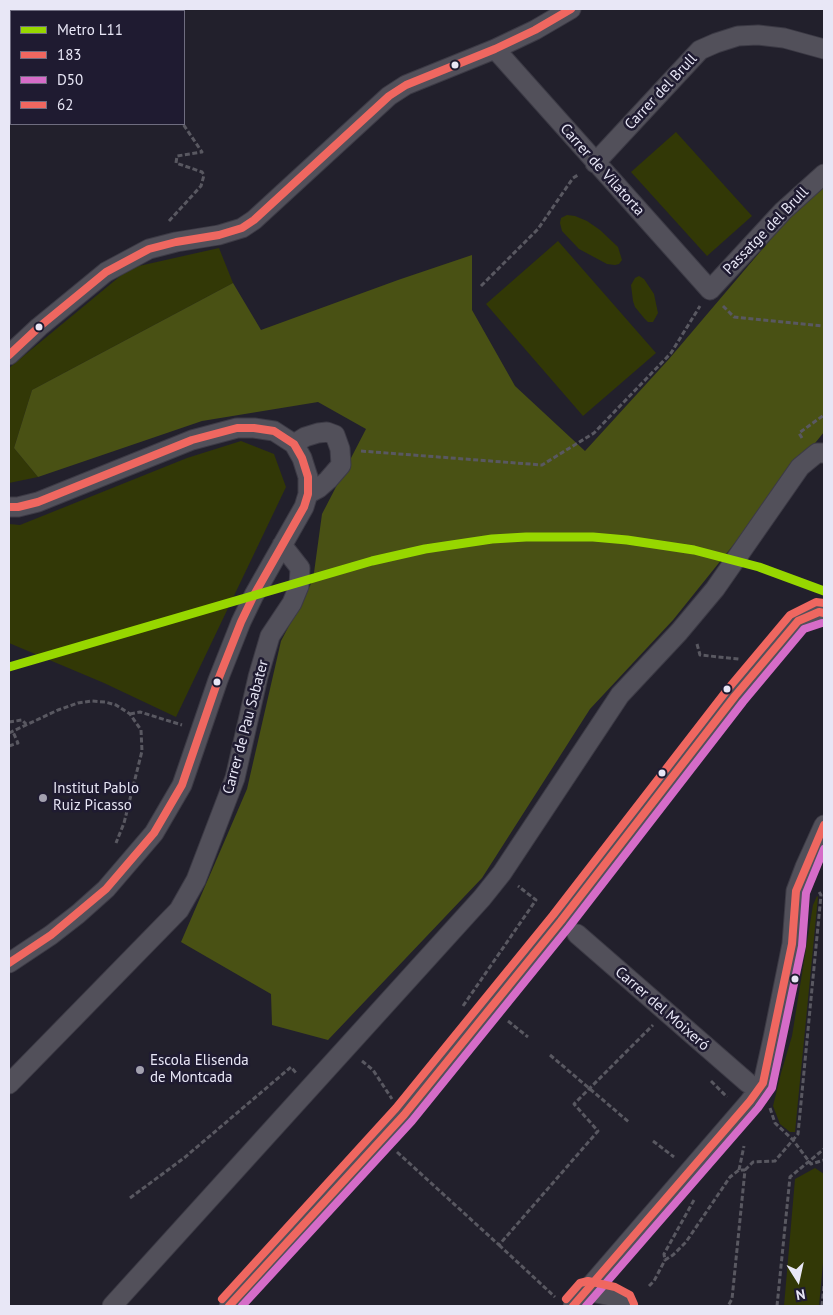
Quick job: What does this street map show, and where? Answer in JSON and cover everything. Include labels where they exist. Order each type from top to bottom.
[{"type":"street","points":[[9,355],[38,327],[106,272],[149,248],[219,235],[242,228],[254,220],[388,96],[406,85],[495,49],[535,30],[571,9]]},
{"type":"street","name":"Carrer del Brull","points":[[595,162],[700,50],[738,36],[784,38],[824,49]]},
{"type":"street","name":"Carrer de Vilatorta","points":[[495,49],[710,290]]},
{"type":"street","name":"Passatge del Brull","points":[[710,290],[783,212],[824,174]]},
{"type":"street","points":[[9,507],[18,507],[38,502],[192,440],[237,428],[274,431],[294,444],[302,458],[308,477],[308,494],[304,507],[254,595],[241,622],[218,680],[182,785],[154,833],[106,889],[51,935],[9,963]]},
{"type":"street","points":[[294,444],[305,437],[328,432],[335,436],[340,449],[340,465],[328,480],[308,494]]},
{"type":"street","points":[[112,1306],[482,898],[502,873],[620,695],[715,589],[800,467],[818,453],[824,453]]},
{"type":"street","name":"Carrer de Pau Sabater","points":[[9,1084],[179,910],[196,880],[235,778],[258,677],[270,636],[292,603],[298,586],[300,568],[282,545]]},
{"type":"street","points":[[229,1306],[404,1116],[561,921],[735,696],[798,621],[819,612],[824,613]]},
{"type":"street","points":[[566,1304],[587,1291],[750,1101],[763,1083],[774,1038],[792,944],[796,891],[824,825]]},
{"type":"street","name":"Carrer del Moixeró","points":[[577,934],[748,1083]]},
{"type":"street","points":[[587,1291],[611,1296],[623,1302],[624,1306]]},
{"type":"path","points":[[166,224],[180,212],[201,186],[204,175],[202,172],[176,163],[177,156],[202,152],[185,125]]},
{"type":"path","points":[[481,286],[538,229],[573,178],[595,162]]},
{"type":"path","points":[[376,452],[542,466],[594,433],[672,353],[710,290],[734,317],[824,326]]},
{"type":"path","points":[[690,619],[700,655],[745,659]]},
{"type":"path","points":[[9,733],[58,710],[78,703],[91,702],[116,705],[130,714],[141,730],[142,752],[124,823],[114,847]]},
{"type":"path","points":[[130,714],[140,712],[185,726]]},
{"type":"path","points":[[9,722],[22,720],[26,724]]},
{"type":"path","points":[[9,746],[18,743],[13,732]]},
{"type":"path","points":[[462,1007],[536,900],[502,873]]},
{"type":"path","points":[[728,1306],[732,1299],[745,1170],[753,1162],[775,1161],[798,1134],[821,895],[816,885]]},
{"type":"path","points":[[499,1245],[598,1131],[574,1104],[666,1012]]},
{"type":"path","points":[[508,1021],[528,1037]]},
{"type":"path","points":[[346,1048],[373,1070],[394,1101]]},
{"type":"path","points":[[550,1055],[630,1123]]},
{"type":"path","points":[[130,1198],[184,1158],[291,1067],[299,1076]]},
{"type":"path","points":[[769,1107],[775,1123],[793,1140],[811,1164],[824,1160]]},
{"type":"path","points":[[653,1141],[678,1160]]},
{"type":"path","points":[[739,1170],[744,1146]]},
{"type":"path","points":[[392,1148],[566,1304]]},
{"type":"path","points":[[777,1306],[790,1177],[824,1149]]},
{"type":"path","points":[[664,1260],[673,1255],[686,1242],[730,1177],[739,1170],[745,1170]]},
{"type":"path","points":[[649,1286],[654,1281],[664,1260],[664,1254],[697,1196]]},
{"type":"path","points":[[822,1306],[824,1285]]},
{"type":"green space","points":[[676,132],[752,216],[707,256],[631,172]]},
{"type":"green space","points":[[824,184],[824,432],[673,620],[590,709],[482,878],[328,1040],[272,1025],[271,994],[181,942],[247,789],[281,641],[313,580],[322,514],[366,429],[318,402],[202,421],[38,477],[14,448],[32,390],[233,283],[261,330],[472,255],[472,310],[515,386],[585,451],[669,359],[793,213]]},
{"type":"green space","points":[[567,215],[587,221],[600,230],[618,247],[622,260],[619,264],[607,264],[579,249],[562,231],[561,218]]},
{"type":"green space","points":[[558,241],[656,353],[583,416],[486,304]]},
{"type":"green space","points":[[219,248],[233,283],[32,390],[14,448],[38,477],[9,483],[9,368],[130,268]]},
{"type":"green space","points":[[639,276],[644,279],[654,294],[658,313],[653,322],[648,322],[644,318],[635,307],[633,301],[631,285],[635,278]]},
{"type":"green space","points":[[241,441],[274,454],[286,487],[176,717],[104,683],[9,643],[9,524],[20,525],[187,458]]},
{"type":"green space","points":[[817,896],[795,1132],[790,1132],[780,1124],[773,1106],[792,1036],[813,905]]},
{"type":"green space","points":[[815,1168],[824,1174],[824,1252],[819,1306],[784,1306],[795,1179]]},
{"type":"metro line","name":"L11","points":[[9,667],[372,561],[425,549],[492,539],[593,537],[694,550],[759,567],[824,591]]},
{"type":"transit line","name":"183","points":[[9,355],[39,327],[106,272],[149,249],[176,242],[219,235],[242,228],[254,220],[389,96],[406,85],[495,49],[535,30],[571,9]]},
{"type":"transit line","name":"183","points":[[9,507],[18,507],[38,502],[192,440],[237,428],[274,431],[294,444],[302,458],[308,477],[308,494],[304,507],[254,595],[241,622],[218,680],[182,785],[154,833],[106,889],[51,935],[9,963]]},
{"type":"transit line","name":"62","points":[[222,1299],[396,1108],[553,915],[727,690],[790,615],[816,602],[824,603]]},
{"type":"transit line","name":"183","points":[[229,1306],[404,1115],[561,921],[735,696],[798,621],[819,612],[824,613]]},
{"type":"transit line","name":"D50","points":[[242,1306],[412,1121],[569,927],[743,702],[804,629],[822,623]]},
{"type":"transit line","name":"183","points":[[573,1306],[750,1101],[763,1083],[792,944],[796,891],[824,825]]},
{"type":"transit line","name":"D50","points":[[586,1306],[758,1108],[772,1088],[802,946],[806,893],[824,849]]},
{"type":"transit line","name":"62","points":[[566,1299],[580,1283],[588,1281],[615,1287],[630,1295],[634,1304]]},
{"type":"place","name":"Institut Pablo Ruiz Picasso","points":[[43,798]]},
{"type":"place","name":"Escola Elisenda de Montcada","points":[[140,1070]]}]
